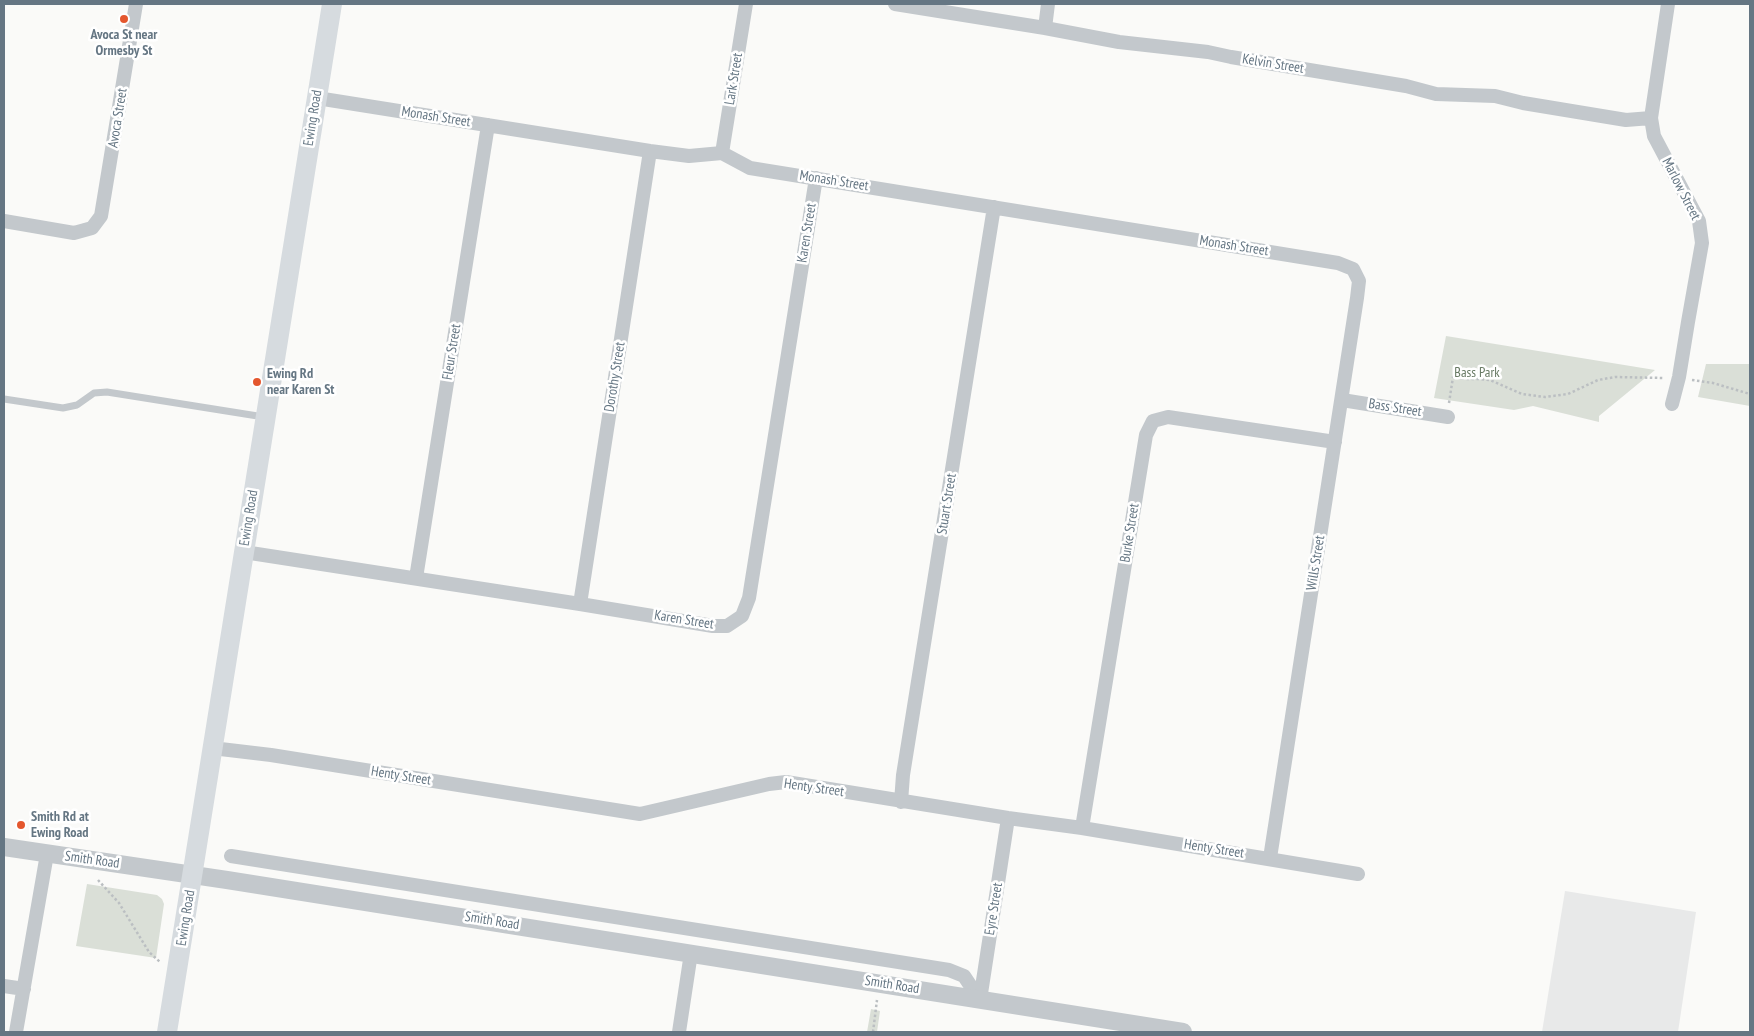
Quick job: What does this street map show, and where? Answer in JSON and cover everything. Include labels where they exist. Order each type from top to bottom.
[{"type":"main road","name":"Ewing Road","points":[[167,1032],[264,417],[332,4]]},
{"type":"street","name":"Avoca Street","points":[[4,222],[74,233],[92,228],[101,216],[136,4]]},
{"type":"street","name":"Lark Street","points":[[722,154],[746,4]]},
{"type":"street","name":"Kelvin Street","points":[[895,4],[1148,46],[1208,52],[1406,86],[1436,94],[1496,96],[1523,103],[1626,120],[1651,118]]},
{"type":"street","points":[[1045,28],[1048,4]]},
{"type":"street","name":"Marlow Street","points":[[1668,4],[1651,118],[1654,136],[1698,221],[1702,243],[1680,377],[1672,404]]},
{"type":"street","name":"Monash Street","points":[[317,98],[650,151],[689,156],[722,154],[750,168],[1338,263],[1352,269]]},
{"type":"street","name":"Fleur Street","points":[[416,578],[488,125]]},
{"type":"street","name":"Dorothy Street","points":[[580,604],[650,151]]},
{"type":"street","name":"Karen Street","points":[[244,552],[713,626],[727,626],[742,616],[749,598],[816,178]]},
{"type":"street","name":"Stuart Street","points":[[901,802],[903,775],[994,207]]},
{"type":"street","name":"Wills Street","points":[[1270,858],[1359,281],[1352,269]]},
{"type":"street","name":"Bass Street","points":[[1342,400],[1448,417]]},
{"type":"street","name":"Burke Street","points":[[1082,828],[1146,435],[1153,421],[1168,417],[1334,442]]},
{"type":"street","name":"Henty Street","points":[[212,748],[271,755],[640,814],[769,784],[786,782],[901,802],[1270,858],[1358,874]]},
{"type":"street","name":"Eyre Street","points":[[980,1000],[1008,818]]},
{"type":"street","name":"Smith Road","points":[[4,847],[691,953],[1183,1032]]},
{"type":"street","points":[[16,1032],[47,854]]},
{"type":"street","name":"Smith Road","points":[[231,856],[949,970],[964,976],[980,1000]]},
{"type":"street","points":[[679,1032],[691,953]]},
{"type":"street","points":[[4,986],[24,989]]},
{"type":"lane","points":[[4,399],[63,408],[77,405],[94,393],[107,392],[264,417]]},
{"type":"path","points":[[1448,417],[1453,377],[1466,380],[1490,380],[1522,394],[1544,397],[1568,394],[1598,380],[1680,377],[1713,383],[1750,394]]},
{"type":"path","points":[[98,880],[119,903],[149,952],[160,962]]},
{"type":"path","points":[[873,1032],[878,1000]]},
{"type":"shaded area","points":[[1565,891],[1696,912],[1678,1032],[1542,1032]]},
{"type":"green space","name":"Bass Park","points":[[1446,336],[1655,370],[1599,416],[1599,422],[1533,406],[1514,410],[1434,398]]},
{"type":"green space","points":[[1706,364],[1750,364],[1750,406],[1698,397]]},
{"type":"green space","points":[[87,884],[157,895],[162,899],[164,904],[156,958],[76,946]]},
{"type":"green space","points":[[871,1009],[880,1011],[877,1032],[867,1032]]},
{"type":"place","name":"Avoca St near Ormesby St","points":[[124,19]]},
{"type":"place","name":"Ewing Rd near Karen St","points":[[257,382]]},
{"type":"place","name":"Smith Rd at Ewing Road","points":[[21,825]]}]
